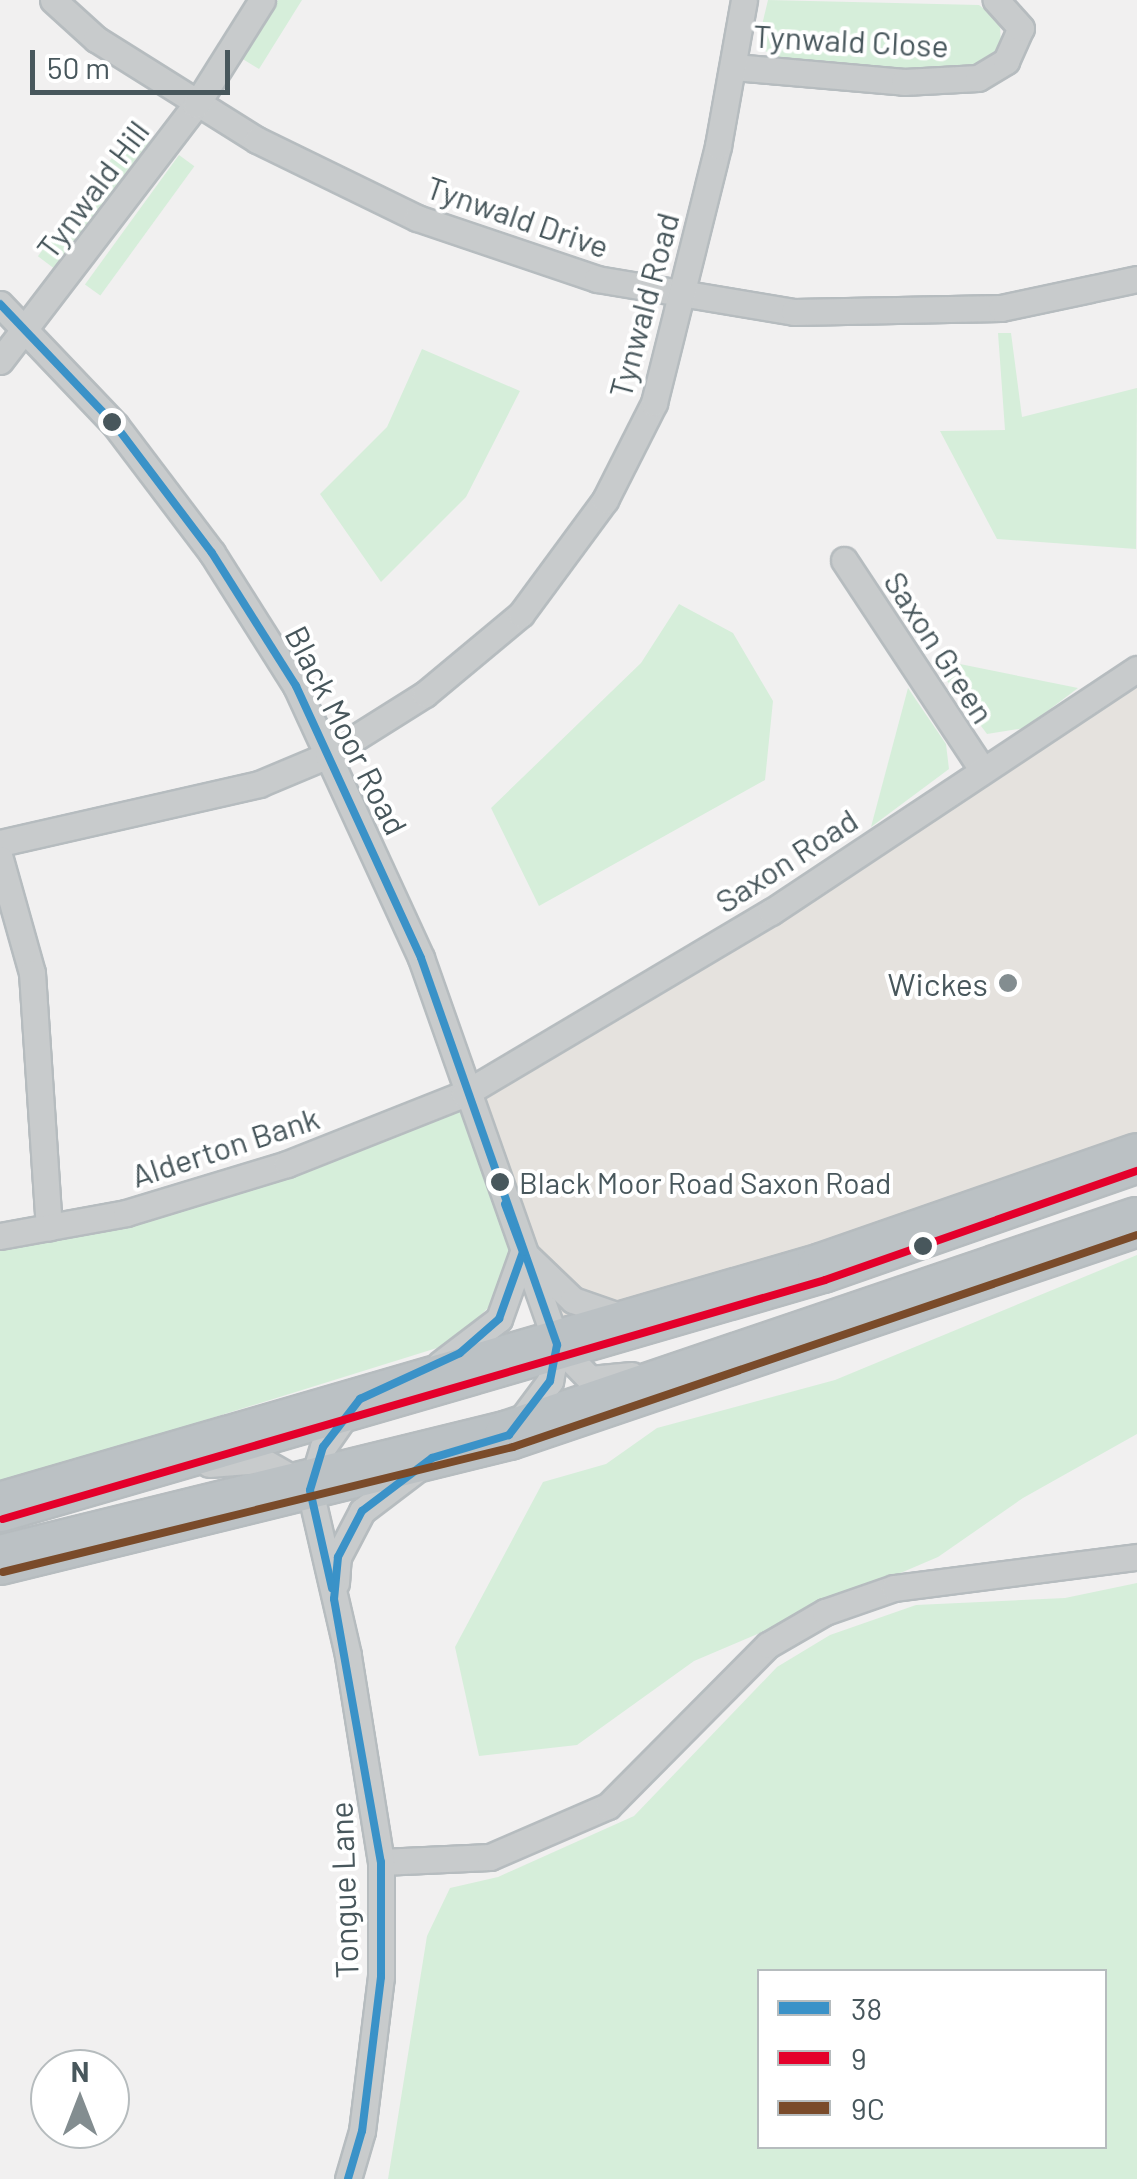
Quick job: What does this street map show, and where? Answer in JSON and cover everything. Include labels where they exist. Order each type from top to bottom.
[{"type":"highway","points":[[0,1507],[142,1471],[378,1394],[557,1346],[840,1262],[1137,1158]]},
{"type":"highway","points":[[0,1560],[310,1490],[509,1436],[1137,1222]]},
{"type":"street","name":"Tynwald Drive","points":[[53,0],[196,105],[417,218],[597,279],[681,298],[794,312],[1001,308],[1137,279]]},
{"type":"street","name":"Tynwald Hill","points":[[0,362],[196,105],[262,0]]},
{"type":"street","name":"Tynwald Road","points":[[0,843],[259,784],[328,755],[425,694],[521,614],[605,500],[654,403],[734,67],[744,0]]},
{"type":"street","name":"Tynwald Close","points":[[734,67],[904,82],[978,78],[1006,61],[1021,28],[996,0]]},
{"type":"street","name":"Black Moor Road","points":[[0,304],[28,329],[212,552],[296,686],[421,958],[464,1094],[557,1346],[590,1379],[721,1363]]},
{"type":"street","name":"Saxon Green","points":[[844,560],[982,770]]},
{"type":"street","name":"Saxon Road","points":[[464,1094],[771,912],[1137,669]]},
{"type":"street","points":[[0,858],[32,972],[48,1226]]},
{"type":"street","name":"Alderton Bank","points":[[0,1236],[126,1213],[287,1164],[464,1094]]},
{"type":"street","name":"Black Moor Road","points":[[522,1252],[573,1300],[636,1322]]},
{"type":"street","points":[[142,1471],[261,1460],[310,1490],[336,1422],[378,1394],[460,1353],[499,1319],[522,1252]]},
{"type":"street","points":[[509,1436],[550,1381],[557,1346]]},
{"type":"street","name":"Tongue Lane","points":[[334,1599],[338,1558],[362,1511],[432,1458]]},
{"type":"street","name":"Tongue Lane","points":[[310,1490],[334,1599],[381,1862],[381,1977],[362,2131],[348,2179]]},
{"type":"street","points":[[381,1862],[490,1857],[608,1806],[754,1657],[824,1612],[914,1584],[1137,1557]]},
{"type":"shaded area","points":[[1137,669],[1137,1158],[557,1345],[464,1094]]},
{"type":"green space","points":[[278,0],[302,0],[259,69],[241,58]]},
{"type":"green space","points":[[768,0],[979,5],[1000,22],[1001,50],[965,70],[876,72],[779,59],[757,46]]},
{"type":"green space","points":[[133,130],[149,142],[54,268],[38,256]]},
{"type":"green space","points":[[179,155],[194,166],[100,296],[85,284]]},
{"type":"green space","points":[[998,333],[1011,333],[1022,417],[1137,388],[1136,549],[997,539],[940,431],[1005,430]]},
{"type":"green space","points":[[422,349],[520,391],[466,497],[381,582],[320,494],[387,427]]},
{"type":"green space","points":[[679,604],[733,633],[773,701],[765,780],[539,906],[491,808],[641,663]]},
{"type":"green space","points":[[945,661],[1078,688],[1025,728],[987,734],[936,666]]},
{"type":"green space","points":[[908,688],[946,744],[949,769],[871,827]]},
{"type":"green space","points":[[464,1094],[523,1252],[492,1304],[453,1343],[0,1484],[0,1236],[126,1213]]},
{"type":"green space","points":[[1137,1255],[1137,1434],[1023,1498],[938,1557],[694,1661],[577,1745],[479,1756],[455,1647],[543,1482],[606,1464],[657,1428],[835,1380]]},
{"type":"green space","points":[[1137,1583],[1137,2179],[388,2179],[427,1936],[450,1888],[498,1877],[634,1816],[777,1667],[830,1635],[916,1605],[1065,1598]]},
{"type":"transit line","name":"38","points":[[0,304],[116,426],[212,553],[296,686],[421,958],[557,1345],[550,1381],[509,1435],[432,1458],[362,1511],[338,1557],[334,1599],[381,1862],[381,1977],[362,2131],[348,2179]]},
{"type":"transit line","name":"9","points":[[3,1519],[825,1280],[1137,1171]]},
{"type":"transit line","name":"38","points":[[332,1588],[310,1490],[323,1447],[360,1399],[460,1353],[499,1319],[523,1252],[505,1204]]},
{"type":"transit line","name":"9C","points":[[3,1572],[513,1447],[1137,1235]]},
{"type":"place","name":"Wickes","points":[[1008,983]]},
{"type":"place","name":"Black Moor Road Saxon Road","points":[[500,1182]]}]
